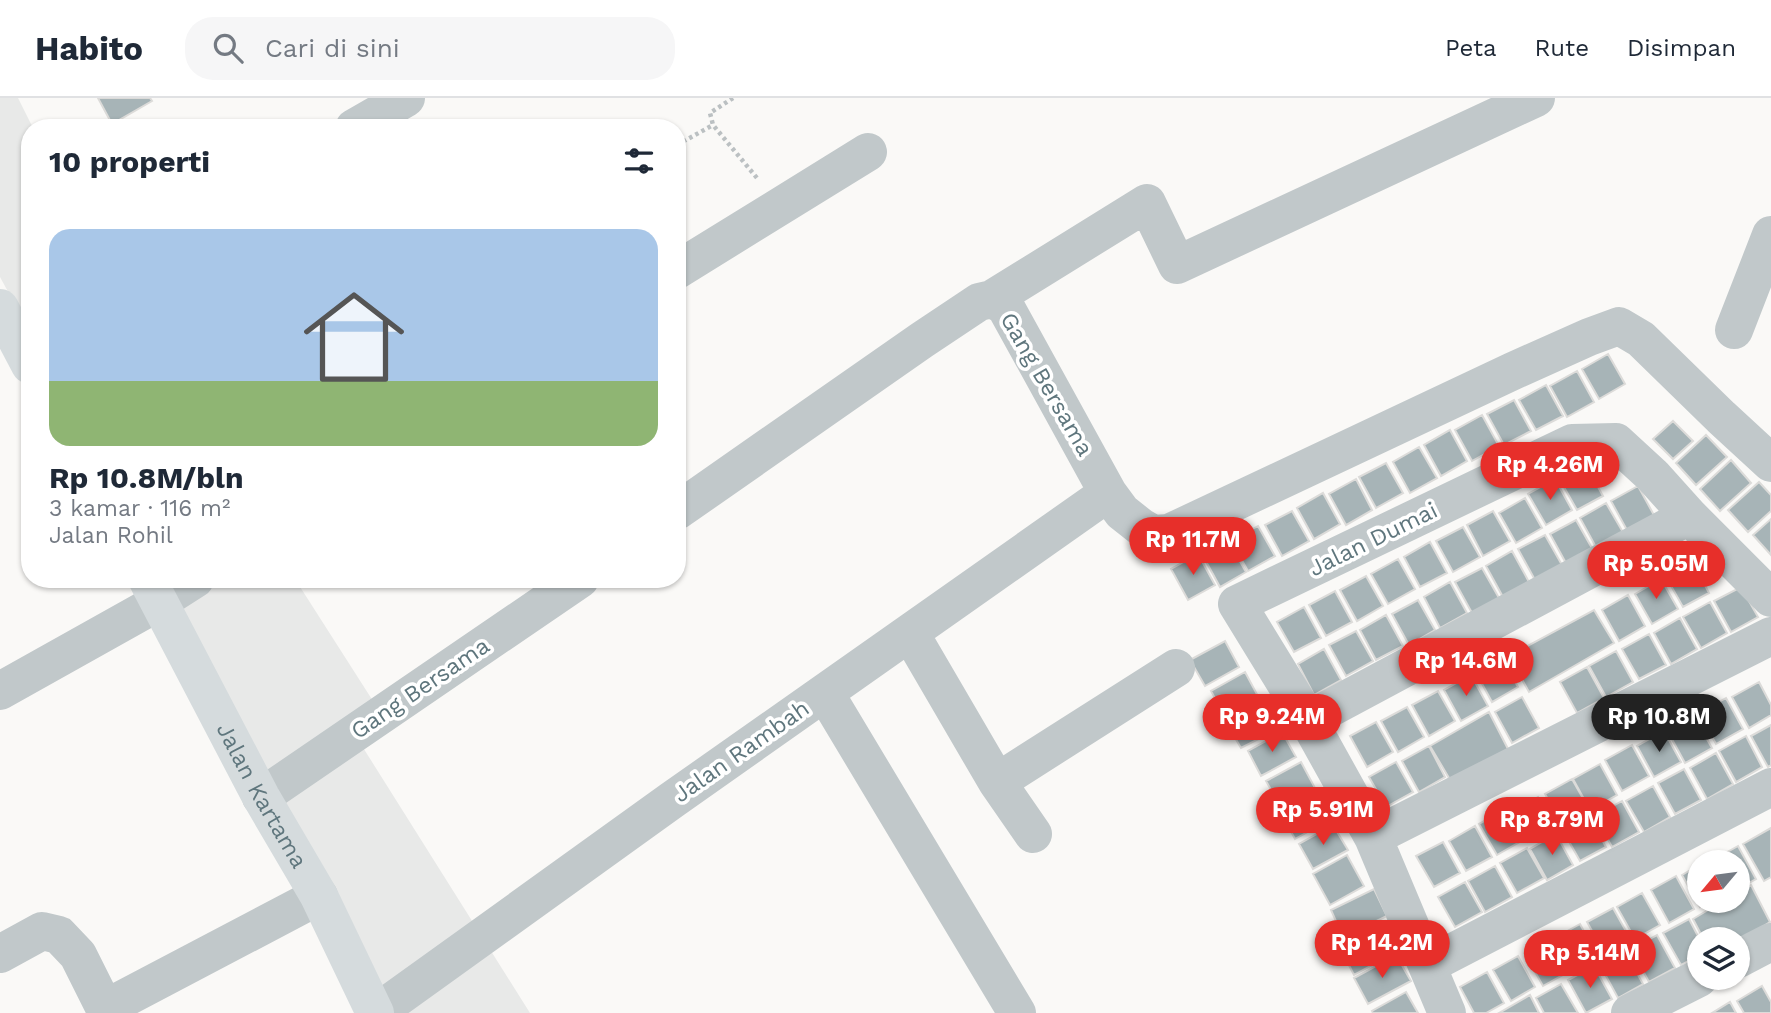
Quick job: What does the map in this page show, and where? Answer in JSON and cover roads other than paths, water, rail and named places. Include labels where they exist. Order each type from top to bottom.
[{"type":"main road","points":[[13,316],[21,339]]},
{"type":"main road","name":"Jalan Kartama","points":[[153,591],[261,797],[319,896],[376,1013]]},
{"type":"street","points":[[370,119],[406,98]]},
{"type":"street","points":[[992,299],[1147,203],[1177,265],[1536,98]]},
{"type":"street","points":[[686,264],[868,152]]},
{"type":"street","points":[[1734,330],[1771,235]]},
{"type":"street","name":"Gang Bersama","points":[[686,506],[922,340],[979,302],[992,299],[1005,306],[1108,493],[1122,512],[1153,534],[1169,533],[1526,365],[1619,326],[1642,339],[1771,463]]},
{"type":"street","name":"Jalan Dumai","points":[[1447,1013],[1374,837],[1308,720],[1237,604],[1572,443],[1616,442],[1653,476],[1771,598]]},
{"type":"street","name":"Jalan Rambah","points":[[376,1013],[672,800],[1108,493]]},
{"type":"street","points":[[1308,720],[1689,516]]},
{"type":"street","name":"Gang Bersama","points":[[261,797],[567,588]]},
{"type":"street","points":[[0,691],[153,591]]},
{"type":"street","points":[[910,633],[998,782],[1033,834]]},
{"type":"street","points":[[1374,837],[1771,635]]},
{"type":"street","points":[[998,782],[1176,668]]},
{"type":"street","points":[[825,693],[1017,1013]]},
{"type":"street","points":[[1428,965],[1771,787]]},
{"type":"street","points":[[0,954],[42,931],[59,935],[78,955],[106,1010],[319,896]]},
{"type":"street","points":[[1750,953],[1771,942]]},
{"type":"street","points":[[1630,1013],[1687,984]]}]
